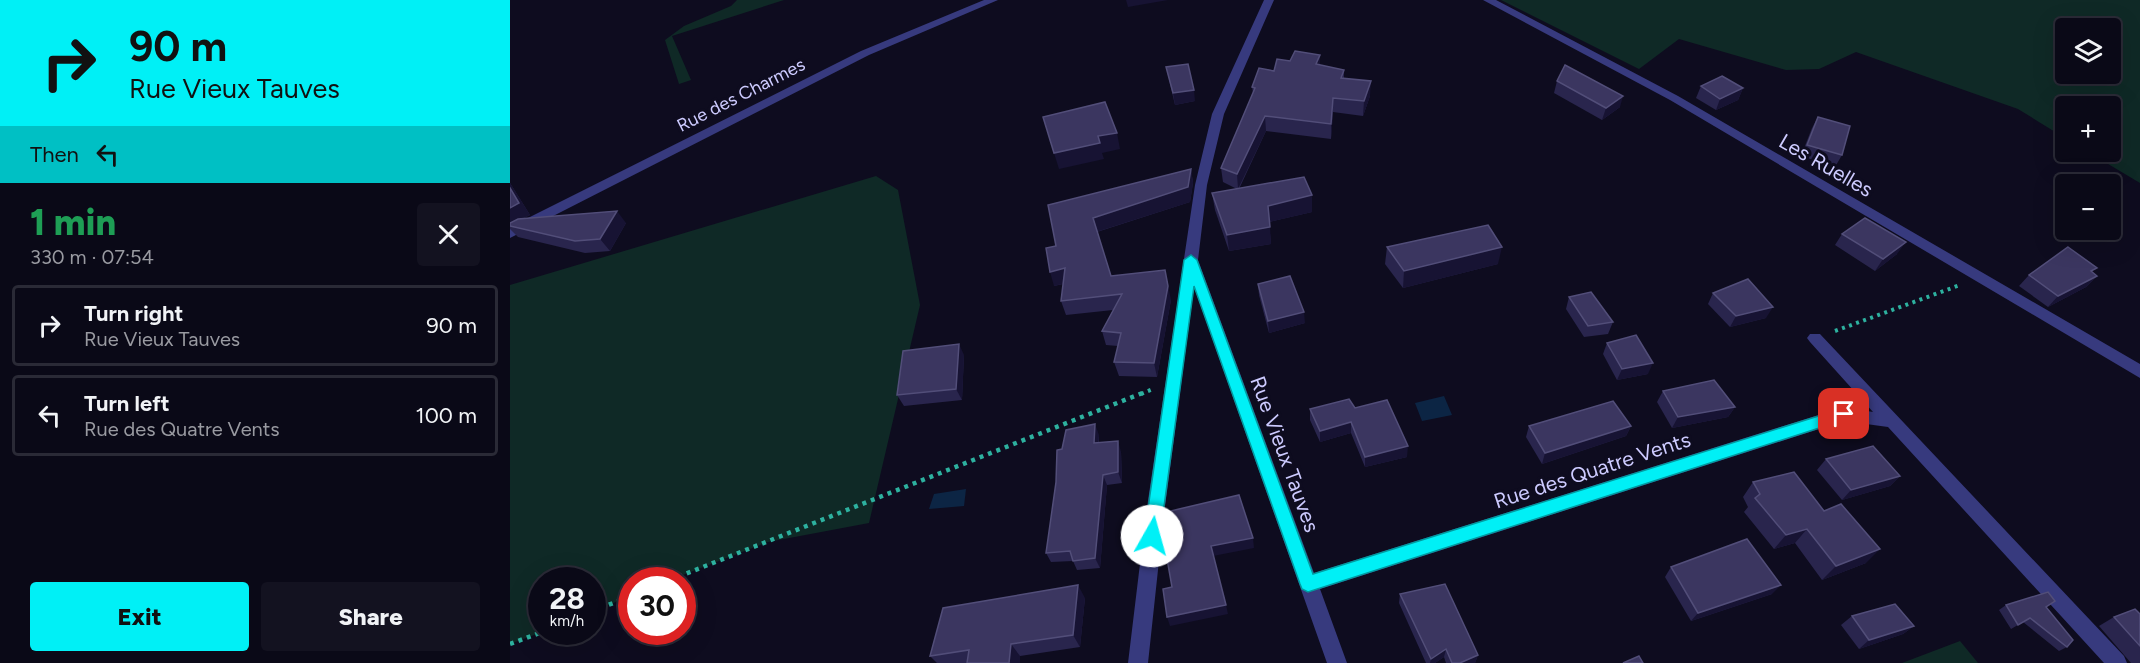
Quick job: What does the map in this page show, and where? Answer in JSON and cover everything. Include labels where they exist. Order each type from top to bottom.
[{"type":"street","name":"Rue des Charmes","points":[[510,233],[865,53],[993,0]]},
{"type":"street","name":"Rue Vieux Tauves","points":[[1138,663],[1201,185],[1218,114],[1269,0]]},
{"type":"street","name":"Les Ruelles","points":[[1488,0],[1674,98],[2140,372]]},
{"type":"street","name":"Rue Vieux Tauves","points":[[1191,260],[1337,663]]},
{"type":"street","points":[[1815,338],[2117,663]]},
{"type":"street","name":"Rue des Quatre Vents","points":[[1308,584],[1844,414],[1892,421]]},
{"type":"path","points":[[1815,338],[1981,278]]},
{"type":"path","points":[[696,570],[1174,381]]},
{"type":"path","points":[[510,644],[528,637]]},
{"type":"green space","points":[[737,0],[784,0],[672,36],[691,80],[679,84],[665,40],[684,26],[731,6]]},
{"type":"green space","points":[[1501,0],[2140,0],[2140,183],[2105,162],[2121,162],[2121,96],[2055,96],[2055,132],[2018,109],[1856,52],[1819,69],[1786,70],[1679,39],[1639,69]]},
{"type":"green space","points":[[876,176],[898,190],[920,305],[869,523],[768,542],[696,570],[696,567],[618,567],[618,601],[606,606],[606,567],[528,567],[528,637],[510,644],[510,285]]},
{"type":"green space","points":[[1960,641],[1978,663],[1902,663]]},
{"type":"water","points":[[1444,396],[1452,415],[1422,421],[1415,403]]},
{"type":"water","points":[[966,489],[964,506],[929,509],[934,494]]},
{"type":"building","points":[[1295,51],[1320,55],[1316,64],[1344,70],[1341,78],[1371,81],[1364,101],[1333,98],[1331,124],[1265,116],[1237,174],[1221,168],[1255,88],[1252,87],[1259,68],[1274,71],[1277,59],[1290,61]]},
{"type":"building","points":[[1188,64],[1194,90],[1173,93],[1166,67]]},
{"type":"building","points":[[1565,65],[1623,96],[1606,108],[1557,81]]},
{"type":"building","points":[[1722,76],[1743,88],[1720,99],[1701,86]]},
{"type":"building","points":[[1105,102],[1117,133],[1098,136],[1100,143],[1054,153],[1043,117]]},
{"type":"building","points":[[1818,117],[1850,126],[1842,155],[1807,145]]},
{"type":"building","points":[[1191,169],[1188,187],[1093,218],[1111,276],[1165,270],[1168,286],[1154,363],[1114,362],[1121,333],[1102,331],[1122,294],[1061,301],[1065,268],[1050,272],[1046,248],[1056,246],[1048,205]]},
{"type":"building","points":[[1304,177],[1312,195],[1268,206],[1270,227],[1227,235],[1212,193]]},
{"type":"building","points":[[510,188],[519,203],[510,208]]},
{"type":"building","points":[[617,211],[600,239],[575,241],[510,226],[510,223],[518,219]]},
{"type":"building","points":[[1865,218],[1906,242],[1883,259],[1842,234]]},
{"type":"building","points":[[1488,225],[1502,247],[1404,271],[1387,247]]},
{"type":"building","points":[[2068,247],[2097,268],[2091,271],[2097,276],[2058,296],[2029,275]]},
{"type":"building","points":[[1290,276],[1304,312],[1268,321],[1258,284]]},
{"type":"building","points":[[1748,279],[1773,307],[1736,316],[1713,293]]},
{"type":"building","points":[[1591,292],[1613,322],[1588,326],[1569,297]]},
{"type":"building","points":[[1636,335],[1653,363],[1622,369],[1607,343]]},
{"type":"building","points":[[959,344],[956,389],[897,395],[903,351]]},
{"type":"building","points":[[1714,380],[1735,407],[1678,417],[1663,391]]},
{"type":"building","points":[[1349,399],[1355,408],[1387,400],[1408,446],[1365,457],[1351,422],[1320,431],[1310,409]]},
{"type":"building","points":[[1613,401],[1631,426],[1545,453],[1529,426]]},
{"type":"building","points":[[1095,424],[1094,443],[1118,441],[1118,472],[1103,475],[1095,558],[1073,561],[1070,551],[1046,553],[1056,482],[1057,450],[1062,449],[1066,430]]},
{"type":"building","points":[[1873,446],[1900,476],[1851,490],[1826,459]]},
{"type":"building","points":[[1794,472],[1824,511],[1841,504],[1880,549],[1836,566],[1807,529],[1786,535],[1755,498],[1760,494],[1753,482]]},
{"type":"building","points":[[1239,495],[1253,538],[1211,546],[1226,605],[1167,617],[1163,589],[1172,587],[1161,525],[1162,513]]},
{"type":"building","points":[[1747,539],[1781,585],[1698,613],[1671,567]]},
{"type":"building","points":[[1445,584],[1478,655],[1460,663],[1452,663],[1446,649],[1431,659],[1400,594]]},
{"type":"building","points":[[1078,585],[1073,635],[1011,644],[1009,663],[967,663],[969,650],[930,656],[943,608]]},
{"type":"building","points":[[2048,592],[2055,601],[2046,607],[2073,640],[2067,647],[2030,618],[2018,625],[2006,605]]},
{"type":"building","points":[[1895,604],[1914,626],[1869,640],[1852,616]]},
{"type":"building","points":[[2135,609],[2140,614],[2140,646],[2114,617]]},
{"type":"building","points":[[1639,656],[1643,663],[1623,663]]},
{"type":"route","points":[[1152,536],[1191,260],[1308,584],[1844,414]]}]
